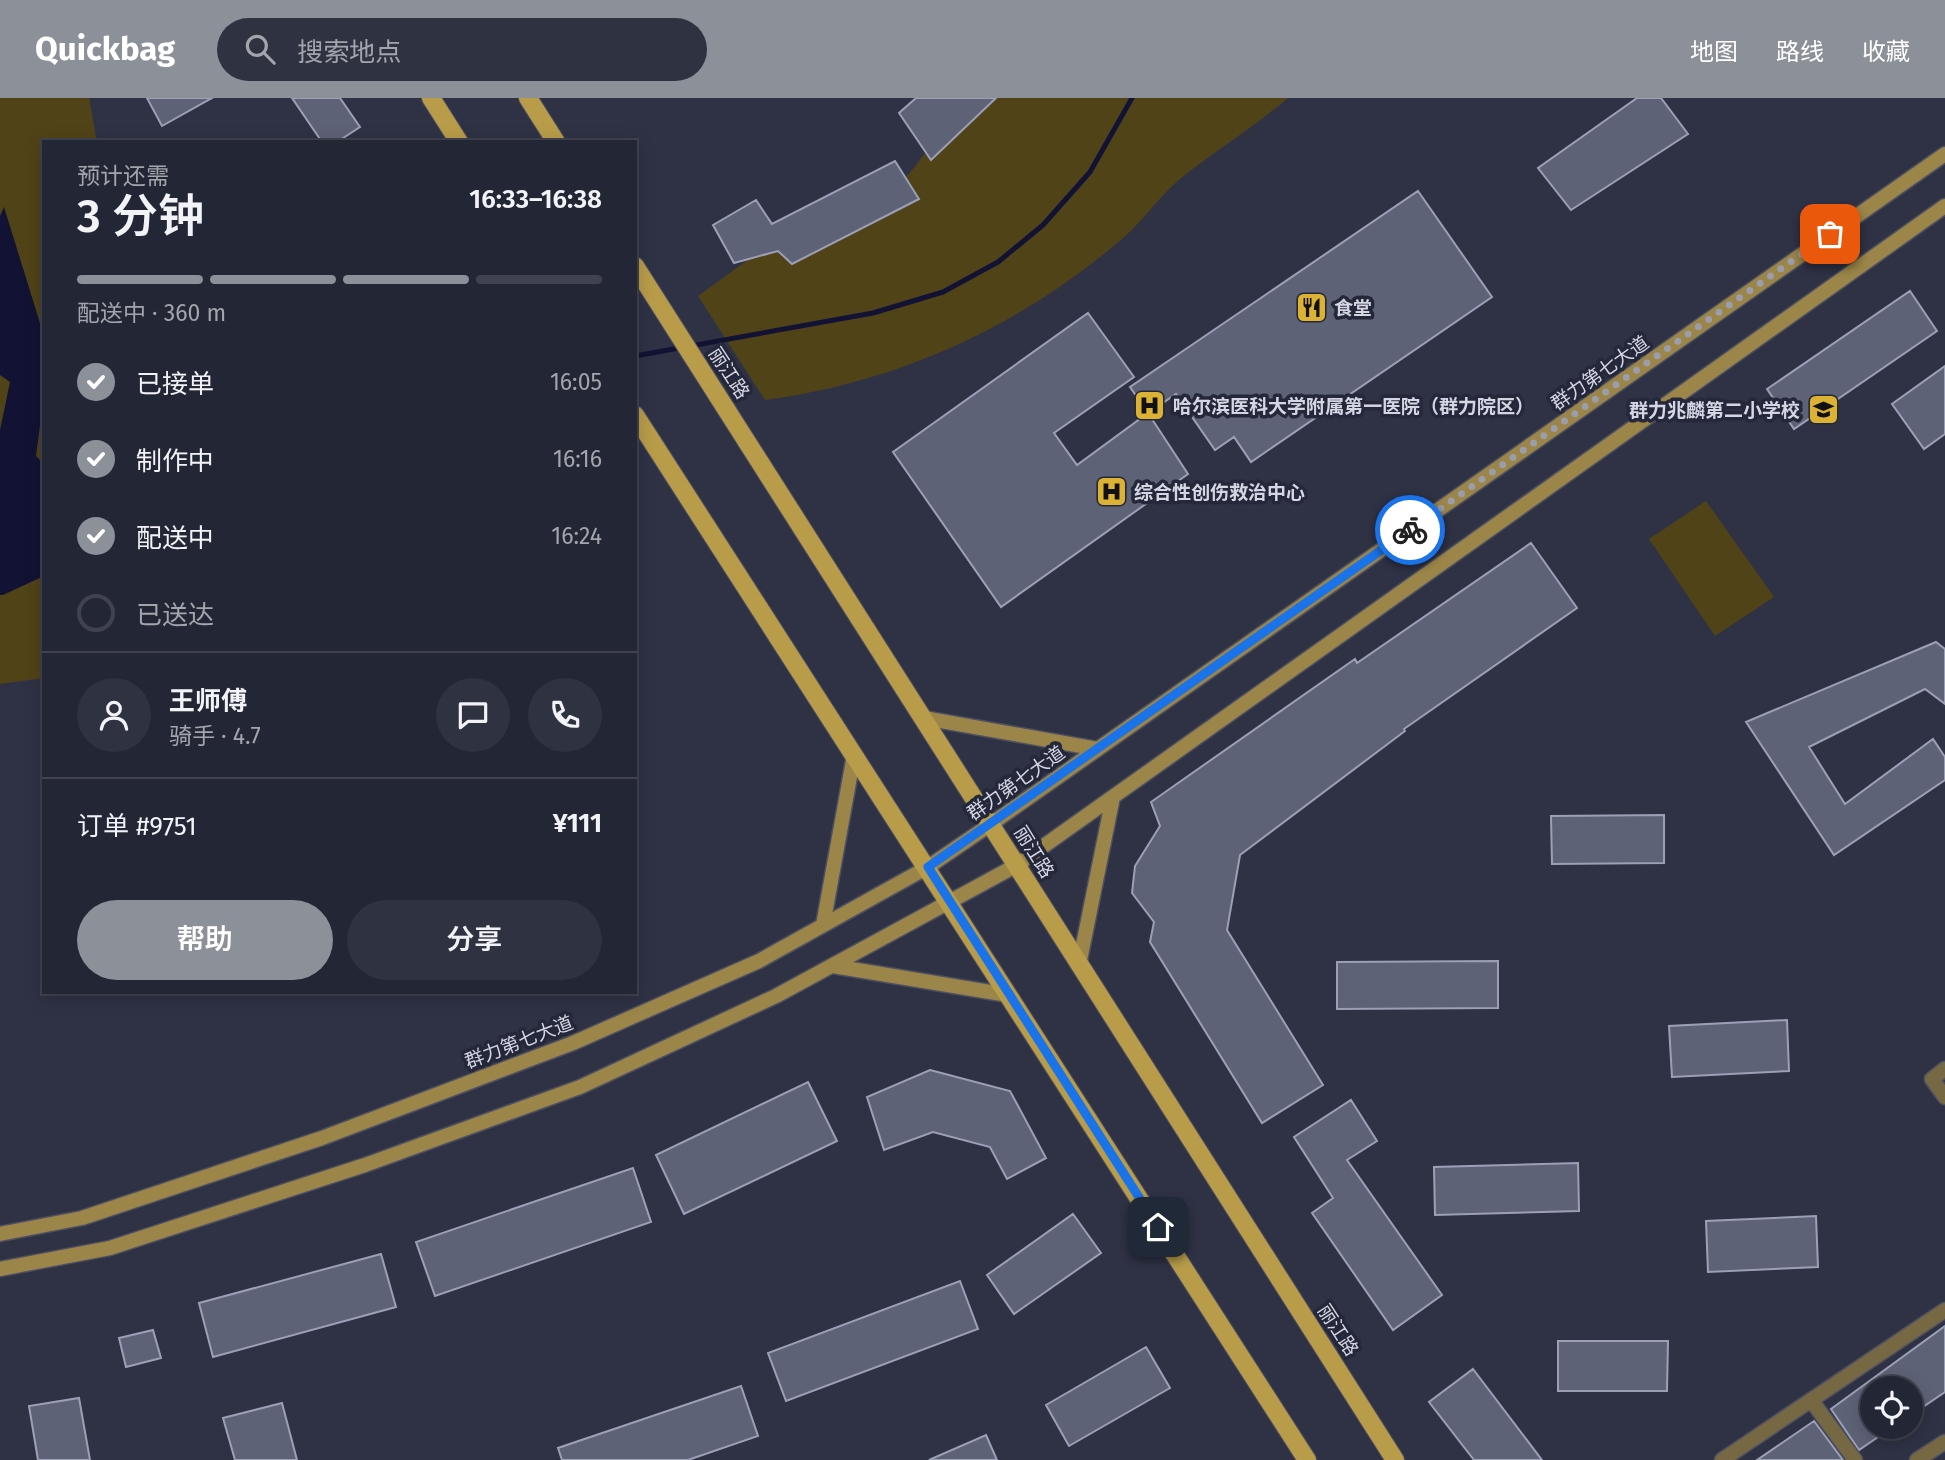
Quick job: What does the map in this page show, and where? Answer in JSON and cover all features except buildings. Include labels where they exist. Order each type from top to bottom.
[{"type":"main road","points":[[431,98],[457,140]]},
{"type":"main road","points":[[528,98],[555,140]]},
{"type":"main road","name":"群力第七大道","points":[[0,1234],[82,1218],[347,1129],[573,1043],[759,961],[928,867],[1945,154]]},
{"type":"main road","points":[[0,1269],[110,1248],[365,1165],[592,1082],[776,996],[950,904],[1017,865],[1945,205]]},
{"type":"main road","name":"丽江路","points":[[637,269],[1395,1460]]},
{"type":"main road","points":[[640,421],[1307,1460]]},
{"type":"main road","points":[[923,718],[1098,749]]},
{"type":"main road","points":[[823,925],[854,755]]},
{"type":"main road","points":[[1079,965],[1113,797]]},
{"type":"main road","points":[[833,966],[1008,995]]},
{"type":"street","points":[[1945,1069],[1932,1079],[1945,1097]]},
{"type":"street","points":[[1722,1460],[1945,1310]]},
{"type":"street","points":[[1811,1400],[1855,1460]]},
{"type":"street","points":[[1920,1459],[1945,1442]]},
{"type":"shaded area","points":[[0,98],[89,98],[97,140],[42,140],[42,678],[0,684]]},
{"type":"shaded area","points":[[969,98],[1288,98],[1177,181],[1122,239],[1083,270],[1042,299],[999,324],[955,346],[863,380],[815,392],[765,400],[698,296],[760,251],[908,175]]},
{"type":"shaded area","points":[[4,207],[42,330],[42,410],[36,456],[42,462],[42,577],[3,595],[0,595],[0,430],[10,382],[0,375],[0,216]]},
{"type":"shaded area","points":[[1706,501],[1774,597],[1715,636],[1649,539]]},
{"type":"waterway","points":[[637,356],[873,313],[943,292],[998,262],[1043,225],[1090,172],[1132,98]]},
{"type":"way so far","points":[[1410,530],[1830,234]]},
{"type":"place","name":"食堂","points":[[1311,308]]},
{"type":"place","name":"哈尔滨医科大学附属第一医院（群力院区）","points":[[1150,406]]},
{"type":"place","name":"群力兆麟第二小学校","points":[[1823,410]]},
{"type":"place","name":"综合性创伤救治中心","points":[[1111,492]]},
{"type":"route","points":[[1158,1227],[928,867],[1410,530]]}]
